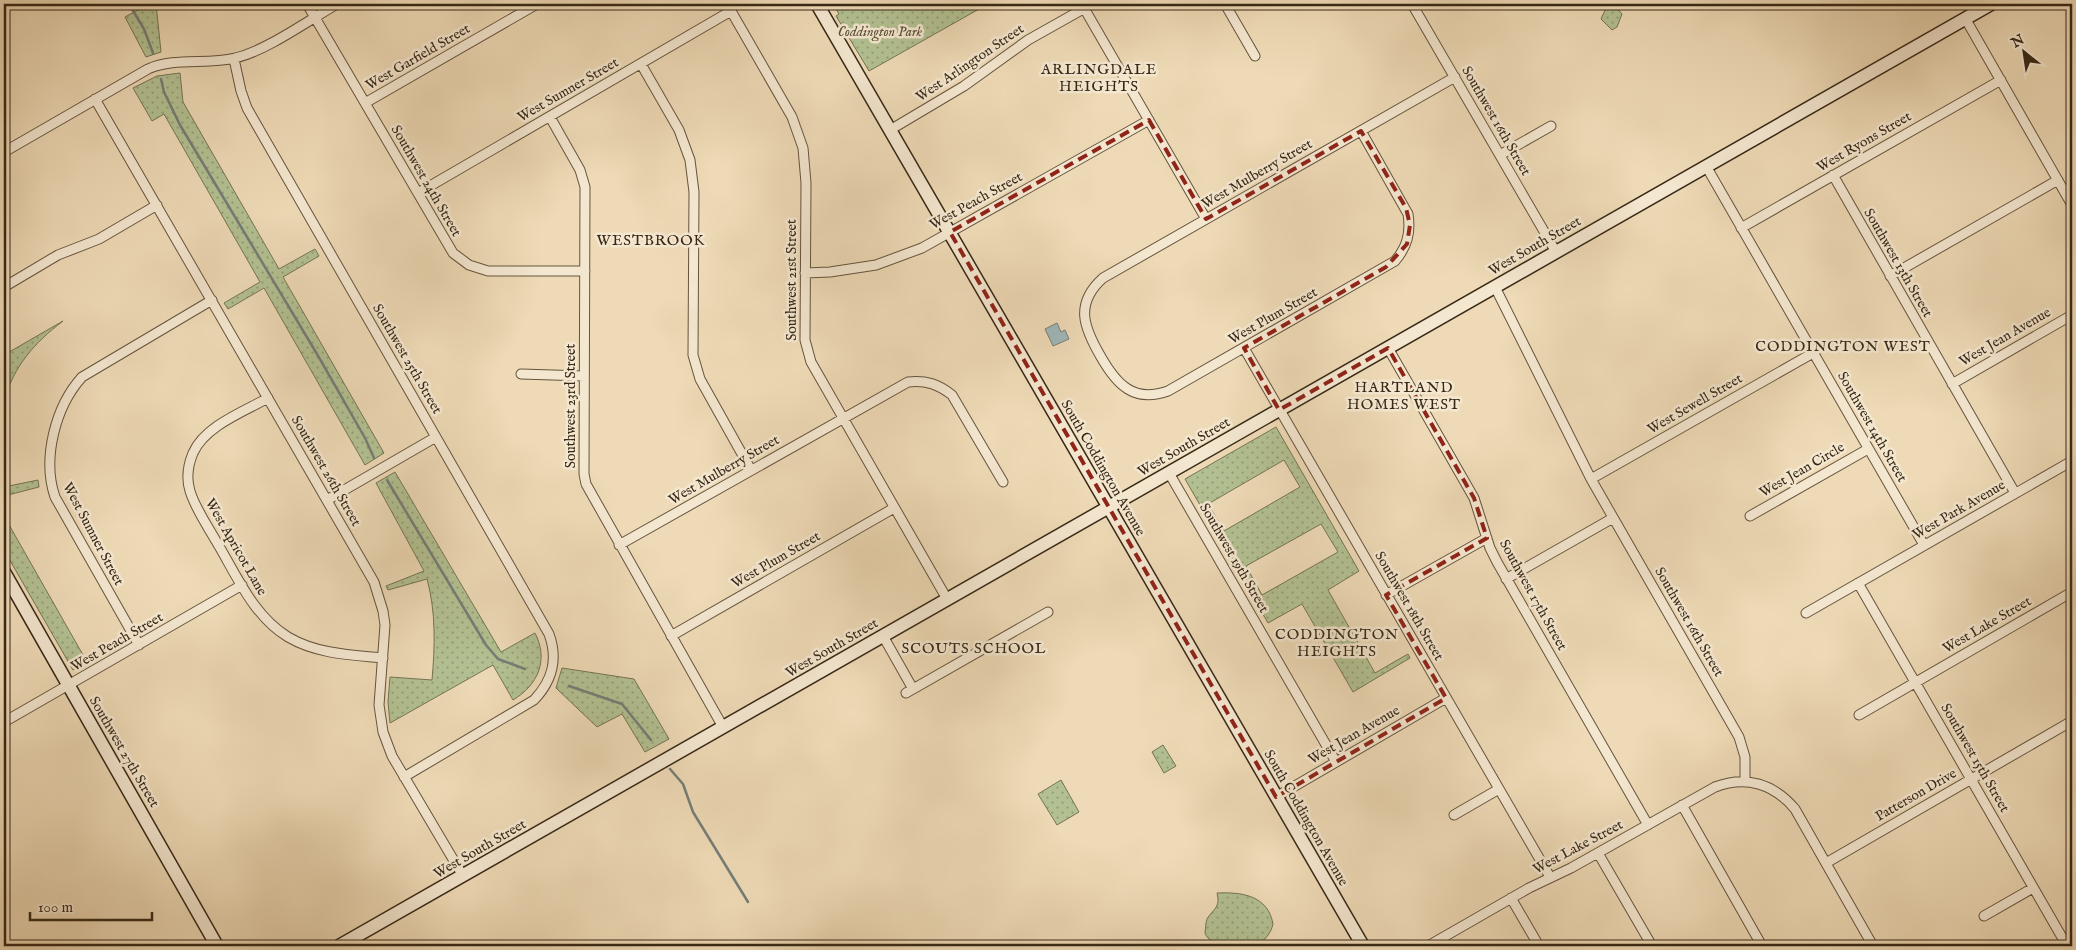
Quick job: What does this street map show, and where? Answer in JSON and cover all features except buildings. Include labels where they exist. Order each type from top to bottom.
[{"type":"street","name":"Southwest 24th Street","points":[[307,4],[418,193],[446,245],[460,260],[488,271],[585,272]]},
{"type":"street","points":[[4,152],[158,65],[234,58],[257,50],[337,4]]},
{"type":"street","name":"South Coddington Avenue","points":[[817,4],[1363,946]]},
{"type":"street","points":[[1225,4],[1255,56]]},
{"type":"street","name":"Southwest 16th Street","points":[[1412,4],[1556,252]]},
{"type":"street","name":"West South Street","points":[[339,946],[1991,4]]},
{"type":"street","name":"West Garfield Street","points":[[365,103],[532,5]]},
{"type":"street","points":[[1088,6],[1149,120],[1206,219]]},
{"type":"street","name":"West Arlington Street","points":[[890,130],[941,101],[1028,40],[1088,6]]},
{"type":"street","name":"West Sumner Street","points":[[418,193],[641,64],[729,8]]},
{"type":"street","name":"Southwest 21st Street","points":[[729,8],[792,117],[799,133],[805,166],[807,350],[811,362],[947,599]]},
{"type":"street","points":[[1965,18],[2072,205]]},
{"type":"street","name":"Southwest 25th Street","points":[[234,58],[240,91],[247,108],[549,634],[554,655],[552,672],[545,687],[534,700],[404,776]]},
{"type":"street","points":[[641,64],[679,130],[690,160],[694,192],[693,355],[695,368],[752,470]]},
{"type":"street","name":"West Mulberry Street","points":[[1143,395],[1124,388],[1112,375],[1088,335],[1084,318],[1085,307],[1091,291],[1103,278],[1455,77]]},
{"type":"street","name":"West Ryons Street","points":[[1741,228],[2001,80]]},
{"type":"street","name":"Southwest 26th Street","points":[[95,99],[212,300],[379,596],[385,625],[379,705],[380,718],[388,746],[462,876]]},
{"type":"street","name":"Southwest 23rd Street","points":[[550,117],[583,177],[585,197],[584,376],[586,484],[619,546],[723,727]]},
{"type":"street","name":"West Peach Street","points":[[805,273],[830,272],[876,265],[922,248],[1149,120]]},
{"type":"street","points":[[1500,155],[1551,126]]},
{"type":"street","name":"West Plum Street","points":[[1143,395],[1168,391],[1386,267],[1401,254],[1407,244],[1410,225],[1406,208],[1361,130]]},
{"type":"street","name":"Southwest 14th Street","points":[[1706,166],[1924,546]]},
{"type":"street","name":"Southwest 13th Street","points":[[1832,176],[2015,493]]},
{"type":"street","points":[[1890,276],[2058,180]]},
{"type":"street","points":[[4,287],[58,255],[98,238],[157,205]]},
{"type":"street","name":"Southwest 16th Street","points":[[1495,287],[1591,480],[1739,737],[1745,757],[1745,782]]},
{"type":"street","name":"West Sumner Street","points":[[139,645],[55,497],[49,471],[51,448],[62,406],[73,387],[82,377],[212,300]]},
{"type":"street","name":"West Jean Avenue","points":[[1952,384],[2072,315]]},
{"type":"street","name":"Southwest 18th Street","points":[[1244,348],[1550,878]]},
{"type":"street","name":"Southwest 17th Street","points":[[1388,348],[1474,498],[1487,538],[1506,578],[1648,825]]},
{"type":"street","name":"West Sewell Street","points":[[1591,480],[1813,353]]},
{"type":"street","points":[[520,374],[584,376]]},
{"type":"street","name":"West Mulberry Street","points":[[619,546],[901,385],[928,379],[944,389],[959,404],[1003,482]]},
{"type":"street","name":"West Apricot Lane","points":[[268,398],[206,435],[196,448],[188,469],[192,497],[242,585],[265,618],[288,637],[319,650],[384,658]]},
{"type":"street","points":[[326,500],[436,437]]},
{"type":"street","name":"West Jean Circle","points":[[1750,516],[1868,449]]},
{"type":"street","name":"West Park Avenue","points":[[1806,612],[2072,461]]},
{"type":"street","name":"Southwest 19th Street","points":[[1169,473],[1336,762]]},
{"type":"street","name":"West Plum Street","points":[[671,636],[894,508]]},
{"type":"street","points":[[1506,578],[1613,518]]},
{"type":"street","points":[[1386,595],[1487,538]]},
{"type":"street","name":"Southwest 27th Street","points":[[4,572],[217,946]]},
{"type":"street","name":"Southwest 15th Street","points":[[1858,583],[2067,946]]},
{"type":"street","name":"West Peach Street","points":[[4,722],[242,585]]},
{"type":"street","name":"West Lake Street","points":[[1859,715],[2072,592]]},
{"type":"street","points":[[882,636],[910,691],[1048,612]]},
{"type":"street","name":"West Jean Avenue","points":[[1276,797],[1446,698]]},
{"type":"street","name":"Patterson Drive","points":[[1826,863],[2072,722]]},
{"type":"street","points":[[1745,782],[1770,788],[1788,800],[1873,946]]},
{"type":"street","name":"West Lake Street","points":[[1428,946],[1511,898],[1598,853],[1722,784],[1745,782]]},
{"type":"street","points":[[1454,815],[1499,790]]},
{"type":"street","points":[[1682,805],[1762,946]]},
{"type":"street","points":[[1598,853],[1652,946]]},
{"type":"street","points":[[1984,916],[2034,888]]},
{"type":"street","points":[[1511,898],[1539,946]]},
{"type":"highlighted area","points":[[1149,120],[1206,219],[1361,131],[1406,208],[1410,225],[1407,244],[1386,267],[1244,348],[1279,410],[1388,348],[1474,498],[1487,538],[1386,595],[1446,698],[1276,797],[950,232]]},
{"type":"green space","points":[[149,4],[156,4],[161,52],[146,57],[125,17]]},
{"type":"green space","name":"Coddington Park","points":[[833,4],[988,4],[869,71],[836,16],[839,14]]},
{"type":"green space","points":[[1614,5],[1622,14],[1617,27],[1612,30],[1601,19],[1606,8]]},
{"type":"green space","points":[[180,73],[183,102],[279,269],[315,249],[319,256],[283,277],[384,453],[365,465],[264,288],[228,309],[224,303],[260,282],[164,114],[152,121],[133,88],[157,76]]},
{"type":"green space","points":[[63,321],[26,356],[13,377],[4,401],[4,355]]},
{"type":"green space","points":[[1276,427],[1359,571],[1328,590],[1375,673],[1408,654],[1410,658],[1353,692],[1302,604],[1268,623],[1185,479]],"holes":[[[1284,460],[1300,487],[1224,531],[1208,504]],[[1321,524],[1338,552],[1262,595],[1246,566]]]},
{"type":"green space","points":[[395,472],[501,652],[535,633],[541,653],[539,671],[529,687],[513,700],[493,665],[390,723],[388,702],[390,677],[432,680],[434,642],[432,604],[427,579],[388,590],[386,586],[424,571],[376,483]]},
{"type":"green space","points":[[38,480],[39,487],[4,496],[4,487]]},
{"type":"green space","points":[[4,516],[87,662],[73,670],[4,550]]},
{"type":"green space","points":[[562,668],[634,679],[669,739],[645,752],[622,714],[597,727],[556,688]]},
{"type":"green space","points":[[1163,745],[1176,766],[1164,773],[1152,752]]},
{"type":"green space","points":[[1061,780],[1079,812],[1057,825],[1038,794]]},
{"type":"green space","points":[[1217,893],[1235,893],[1252,897],[1266,907],[1273,924],[1271,931],[1265,939],[1251,947],[1236,947],[1220,945],[1208,938],[1205,933],[1206,922],[1217,906]]},
{"type":"water","points":[[1057,323],[1061,332],[1065,330],[1069,339],[1053,346],[1045,329]]},
{"type":"waterway","points":[[129,4],[144,29],[153,53]]},
{"type":"waterway","points":[[161,79],[164,92],[180,125],[317,354],[365,438],[374,458]]},
{"type":"waterway","points":[[387,480],[486,645],[498,659],[525,669]]},
{"type":"waterway","points":[[569,686],[622,704],[651,740]]},
{"type":"waterway","points":[[670,769],[683,784],[693,812],[748,902]]},
{"type":"district","name":"ARLINGDALE HEIGHTS","points":[[1099,78]]},
{"type":"district","name":"WESTBROOK","points":[[651,240]]},
{"type":"district","name":"CODDINGTON WEST","points":[[1843,346]]},
{"type":"district","name":"HARTLAND HOMES WEST","points":[[1404,396]]},
{"type":"district","name":"CODDINGTON HEIGHTS","points":[[1337,642]]},
{"type":"district","name":"SCOUTS SCHOOL","points":[[974,648]]}]
